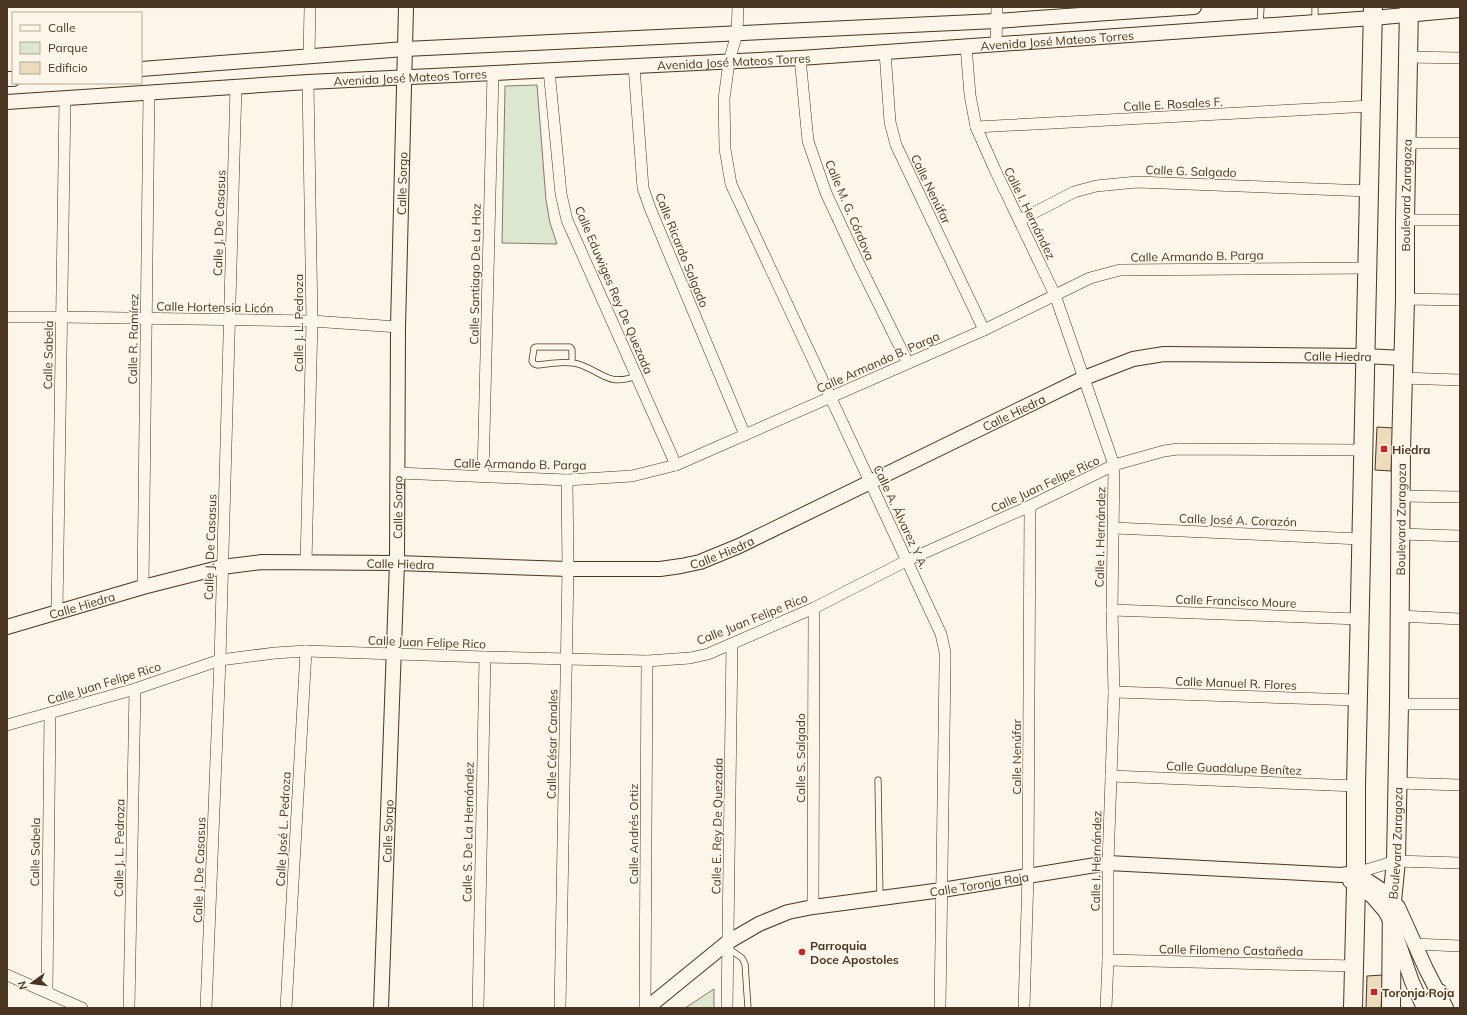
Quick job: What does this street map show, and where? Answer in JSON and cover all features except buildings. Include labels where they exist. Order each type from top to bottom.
[{"type":"main road","name":"Boulevard Zaragoza","points":[[1391,1008],[1392,901],[1396,861],[1399,704],[1400,496],[1402,378],[1406,299],[1405,220],[1409,11]]},
{"type":"main road","points":[[1353,1008],[1354,966],[1351,878],[1356,786],[1373,12]]},
{"type":"main road","points":[[1429,1008],[1442,1000]]},
{"type":"street","points":[[309,56],[310,7]]},
{"type":"street","name":"Calle Sorgo","points":[[380,1008],[397,563],[398,327],[406,7]]},
{"type":"street","name":"Calle A. Álvarez Y A.","points":[[738,7],[738,34],[729,62],[724,99],[725,149],[731,184],[830,398],[908,560],[941,634],[945,652],[940,1008]]},
{"type":"street","name":"Avenida José Mateos Torres","points":[[142,69],[405,49],[738,34],[996,14],[1194,7]]},
{"type":"street","name":"Avenida José Mateos Torres","points":[[7,102],[308,82],[800,58],[1315,22],[1373,12],[1460,10]]},
{"type":"street","points":[[996,14],[996,45]]},
{"type":"street","name":"Calle I. Hernández","points":[[966,46],[970,95],[976,127],[1055,295],[1114,465],[1112,610],[1114,692],[1108,863],[1108,960],[1106,1008]]},
{"type":"street","name":"Calle Nenúfar","points":[[884,52],[890,122],[896,145],[984,330]]},
{"type":"street","points":[[1408,57],[1460,58]]},
{"type":"street","name":"Calle M. G. Córdova","points":[[800,58],[808,141],[826,193],[908,363]]},
{"type":"street","name":"Calle Ricardo Salgado","points":[[634,66],[643,188],[745,435]]},
{"type":"street","name":"Calle Eduwiges Rey De Quezada","points":[[549,70],[562,194],[567,220],[676,465]]},
{"type":"street","name":"Calle Santiago De La Hoz","points":[[483,476],[493,73]]},
{"type":"street","name":"Calle J. L. Pedroza","points":[[306,563],[312,321],[308,82]]},
{"type":"street","name":"Calle J. De Casasus","points":[[206,1008],[220,660],[236,86]]},
{"type":"street","name":"Calle R. Ramírez","points":[[143,587],[149,92]]},
{"type":"street","name":"Calle Sabela","points":[[57,612],[65,98]]},
{"type":"street","name":"Calle E. Rosales F.","points":[[976,127],[1371,106]]},
{"type":"street","points":[[1406,142],[1460,143]]},
{"type":"street","name":"Calle G. Salgado","points":[[1020,220],[1074,192],[1096,186],[1137,182],[1369,191]]},
{"type":"street","points":[[1405,220],[1460,220]]},
{"type":"street","name":"Calle Armando B. Parga","points":[[398,473],[567,480],[632,476],[676,465],[984,330],[1090,278],[1120,270],[1367,268]]},
{"type":"street","points":[[1406,299],[1460,300]]},
{"type":"street","name":"Calle Hortensia Licón","points":[[7,317],[312,321],[398,327]]},
{"type":"street","name":"Calle Hiedra","points":[[7,627],[143,587],[222,567],[262,562],[397,563],[568,569],[660,569],[681,566],[700,562],[739,546],[1084,378],[1133,359],[1164,354],[1366,356],[1403,358]]},
{"type":"street","points":[[1402,378],[1460,380]]},
{"type":"street","name":"Calle Juan Felipe Rico","points":[[7,725],[135,689],[220,660],[306,651],[647,661],[690,658],[708,654],[814,608],[908,560],[1030,506],[1114,465],[1164,451],[1178,449],[1363,450]]},
{"type":"street","name":"Calle César Canales","points":[[560,1008],[568,569],[567,480]]},
{"type":"street","points":[[1400,496],[1460,497]]},
{"type":"street","name":"Calle Nenúfar","points":[[1024,1008],[1028,876],[1030,506]]},
{"type":"street","name":"Calle José A. Corazón","points":[[1114,528],[1361,539]]},
{"type":"street","points":[[1400,534],[1460,536]]},
{"type":"street","name":"Calle S. Salgado","points":[[813,907],[814,608]]},
{"type":"street","name":"Calle Francisco Moure","points":[[1112,610],[1359,619]]},
{"type":"street","points":[[1400,616],[1460,619]]},
{"type":"street","name":"Calle E. Rey De Quezada","points":[[727,1008],[732,644]]},
{"type":"street","name":"Calle José L. Pedroza","points":[[286,1008],[306,651]]},
{"type":"street","name":"Calle S. De La Hernández","points":[[478,1008],[485,657]]},
{"type":"street","name":"Calle Andrés Ortiz","points":[[646,1008],[647,661]]},
{"type":"street","name":"Calle J. L. Pedroza","points":[[128,1008],[135,689]]},
{"type":"street","name":"Calle Manuel R. Flores","points":[[1114,692],[1357,700]]},
{"type":"street","points":[[1399,704],[1460,704]]},
{"type":"street","name":"Calle Sabela","points":[[47,992],[50,713]]},
{"type":"street","name":"Calle Guadalupe Benítez","points":[[1111,776],[1356,786]]},
{"type":"street","points":[[1397,783],[1460,785]]},
{"type":"street","points":[[1351,878],[1396,861],[1460,863]]},
{"type":"street","name":"Calle Toronja Roja","points":[[646,1008],[728,945],[759,924],[775,916],[813,907],[942,890],[1108,863],[1351,878]]},
{"type":"street","points":[[1351,878],[1383,891],[1392,901],[1402,915],[1442,1000]]},
{"type":"street","points":[[1351,878],[1375,900],[1392,924],[1412,982],[1424,1008]]},
{"type":"street","points":[[1415,944],[1460,946]]},
{"type":"street","name":"Calle Filomeno Castañeda","points":[[1108,960],[1354,966]]},
{"type":"street","points":[[7,975],[82,1008]]},
{"type":"lane","points":[[1260,26],[1261,7]]},
{"type":"lane","points":[[1315,7],[1315,22]]},
{"type":"lane","points":[[572,363],[572,350],[570,347],[536,347],[533,350],[532,361],[537,365],[572,363],[580,365],[610,380],[626,380],[637,376]]},
{"type":"lane","points":[[878,780],[880,898]]},
{"type":"lane","points":[[728,945],[742,958],[745,964],[748,1008]]},
{"type":"green space","points":[[537,85],[546,200],[550,223],[557,244],[502,243],[505,86]]},
{"type":"green space","points":[[714,989],[714,1008],[685,1008]]},
{"type":"place","name":"Hiedra","points":[[1384,449]]},
{"type":"place","name":"Parroquia Doce Apostoles","points":[[802,952]]},
{"type":"place","name":"Toronja Roja","points":[[1374,992]]}]
